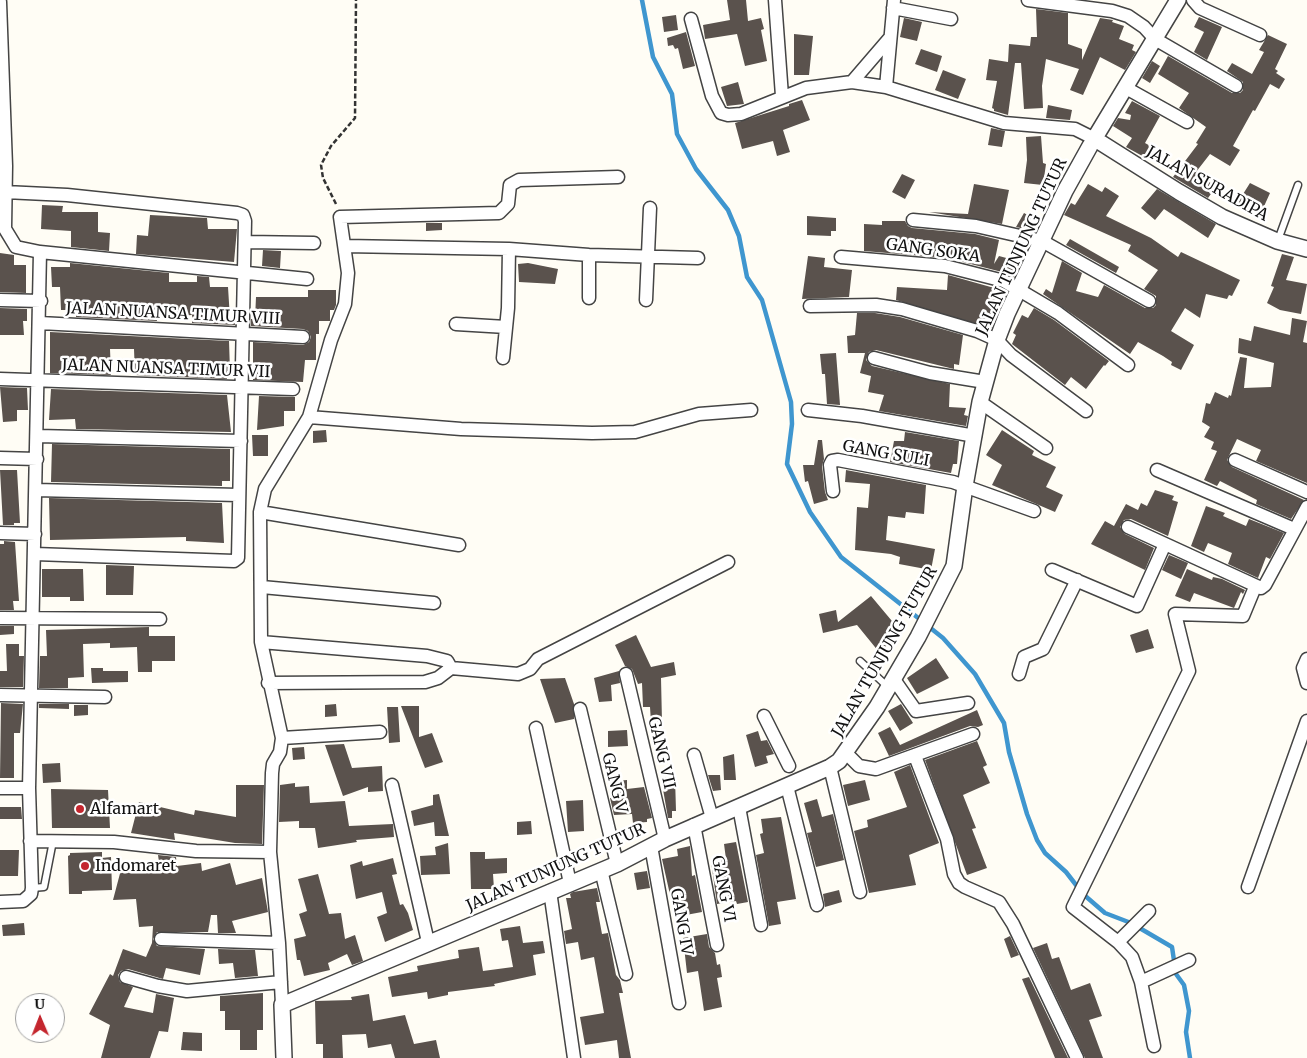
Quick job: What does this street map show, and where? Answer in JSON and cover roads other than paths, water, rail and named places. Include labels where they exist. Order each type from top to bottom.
[{"type":"street","points":[[775,0],[782,96]]},
{"type":"street","points":[[1028,0],[1112,11],[1128,16],[1144,27],[1155,39],[1236,86]]},
{"type":"street","name":"JALAN TUNJUNG TUTUR","points":[[282,1005],[617,864],[665,839],[696,833],[712,818],[830,767],[846,753],[918,637],[954,566],[965,486],[980,402],[996,340],[1066,191],[1178,0]]},
{"type":"street","points":[[1193,0],[1200,8],[1260,36]]},
{"type":"street","points":[[0,2],[5,229],[10,240],[19,249],[307,279]]},
{"type":"street","points":[[886,87],[893,4],[951,19]]},
{"type":"street","points":[[691,19],[712,96],[721,113],[728,115],[741,114],[806,88],[852,82],[886,87],[1004,123],[1075,129],[1095,139]]},
{"type":"street","points":[[852,82],[889,39]]},
{"type":"street","points":[[1126,88],[1187,122]]},
{"type":"street","name":"JALAN SURADIPA","points":[[1095,139],[1179,192],[1246,229],[1277,241],[1307,249]]},
{"type":"street","points":[[284,1058],[280,942],[270,852],[272,773],[273,764],[280,752],[282,738],[268,683],[261,642],[260,512],[265,489],[309,417],[331,340],[347,295],[345,246],[340,217],[499,212],[508,204],[510,185],[519,180],[618,177]]},
{"type":"street","points":[[5,192],[67,195],[238,213],[245,218],[246,242],[242,335],[238,553],[234,561],[35,554]]},
{"type":"street","points":[[646,300],[650,208]]},
{"type":"street","points":[[914,220],[976,226],[1042,241],[1149,301]]},
{"type":"street","points":[[246,242],[314,244]]},
{"type":"street","points":[[345,246],[509,249],[588,255],[648,255],[698,258]]},
{"type":"street","points":[[503,358],[509,249]]},
{"type":"street","points":[[0,902],[23,901],[31,894],[32,888],[29,788],[33,695],[33,618],[41,301],[40,252]]},
{"type":"street","points":[[588,255],[589,298]]},
{"type":"street","name":"GANG SOKA","points":[[841,257],[946,266],[989,276],[1019,288],[1058,313],[1128,365]]},
{"type":"street","points":[[0,300],[41,301]]},
{"type":"street","points":[[810,306],[876,306],[902,309],[952,322],[996,340],[1011,355],[1086,411]]},
{"type":"street","name":"JALAN NUANSA TIMUR VIII","points":[[40,324],[303,337]]},
{"type":"street","points":[[456,324],[506,327]]},
{"type":"street","points":[[874,358],[930,373],[985,382]]},
{"type":"street","name":"JALAN NUANSA TIMUR VII","points":[[0,379],[293,389]]},
{"type":"street","points":[[980,402],[1046,448]]},
{"type":"street","points":[[309,417],[461,429],[592,434],[635,432],[699,414],[751,410]]},
{"type":"street","points":[[808,410],[891,420],[975,436]]},
{"type":"street","points":[[38,436],[241,441]]},
{"type":"street","points":[[0,458],[37,459]]},
{"type":"street","name":"GANG SULI","points":[[833,491],[830,465],[832,461],[838,460],[965,486]]},
{"type":"street","points":[[1235,460],[1307,492]]},
{"type":"street","points":[[1157,470],[1294,529]]},
{"type":"street","points":[[965,486],[1034,511]]},
{"type":"street","points":[[36,490],[238,495]]},
{"type":"street","points":[[1128,527],[1255,587],[1261,588],[1265,584],[1307,507]]},
{"type":"street","points":[[260,512],[459,545]]},
{"type":"street","points":[[0,533],[35,534]]},
{"type":"street","points":[[1052,570],[1137,606],[1165,544]]},
{"type":"street","points":[[268,683],[425,682],[438,678],[451,668],[518,674],[530,669],[538,659],[728,562]]},
{"type":"street","points":[[1019,674],[1024,657],[1043,649],[1077,580]]},
{"type":"street","points":[[262,587],[434,604]]},
{"type":"street","points":[[1154,1046],[1142,982],[1132,957],[1118,942],[1073,907],[1190,671],[1175,614],[1243,616],[1255,587]]},
{"type":"street","points":[[0,618],[160,619]]},
{"type":"street","points":[[261,642],[443,658],[451,668]]},
{"type":"street","points":[[1307,659],[1303,668],[1307,683]]},
{"type":"street","name":"GANG VII","points":[[626,674],[665,839]]},
{"type":"street","points":[[891,682],[916,711],[968,703]]},
{"type":"street","points":[[0,695],[105,697]]},
{"type":"street","name":"GANG V","points":[[580,709],[617,864]]},
{"type":"street","points":[[764,716],[789,766]]},
{"type":"street","points":[[1248,887],[1307,721]]},
{"type":"street","points":[[536,728],[570,883]]},
{"type":"street","points":[[282,738],[380,732]]},
{"type":"street","points":[[846,753],[859,766],[876,769],[973,734]]},
{"type":"street","points":[[694,755],[712,818]]},
{"type":"street","points":[[914,756],[947,839],[954,874],[959,883],[965,887],[998,902],[1013,924],[1077,1058]]},
{"type":"street","points":[[830,767],[860,892]]},
{"type":"street","points":[[392,785],[428,942]]},
{"type":"street","points":[[787,786],[817,905]]},
{"type":"street","points":[[0,788],[29,788]]},
{"type":"street","points":[[740,806],[761,925]]},
{"type":"street","name":"GANG VI","points":[[696,833],[718,945]]},
{"type":"street","points":[[30,841],[114,842],[196,851],[270,852]]},
{"type":"street","name":"GANG IV","points":[[651,846],[680,1003]]},
{"type":"street","points":[[601,870],[626,974]]},
{"type":"street","points":[[550,891],[574,1058]]},
{"type":"street","points":[[1118,942],[1148,911]]},
{"type":"street","points":[[161,939],[280,942]]},
{"type":"street","points":[[1142,982],[1189,960]]},
{"type":"street","points":[[126,977],[158,986],[187,991],[281,982]]},
{"type":"lane","points":[[1277,241],[1298,185]]},
{"type":"lane","points":[[860,661],[891,682]]},
{"type":"lane","points":[[32,888],[44,887],[54,841]]},
{"type":"waterway","points":[[642,0],[653,57],[672,94],[677,134],[696,169],[728,210],[739,236],[747,277],[762,300],[791,402],[792,424],[787,464],[810,512],[841,557],[922,621]]},
{"type":"waterway","points":[[928,626],[943,638],[975,674],[1004,723],[1009,752],[1027,814],[1037,840],[1045,853],[1066,872],[1083,894],[1105,913],[1131,923],[1172,947],[1176,974],[1184,985],[1189,1011],[1186,1032],[1190,1058]]},
{"type":"place","name":"Alfamart","points":[[80,809]]},
{"type":"place","name":"Indomaret","points":[[85,866]]}]
